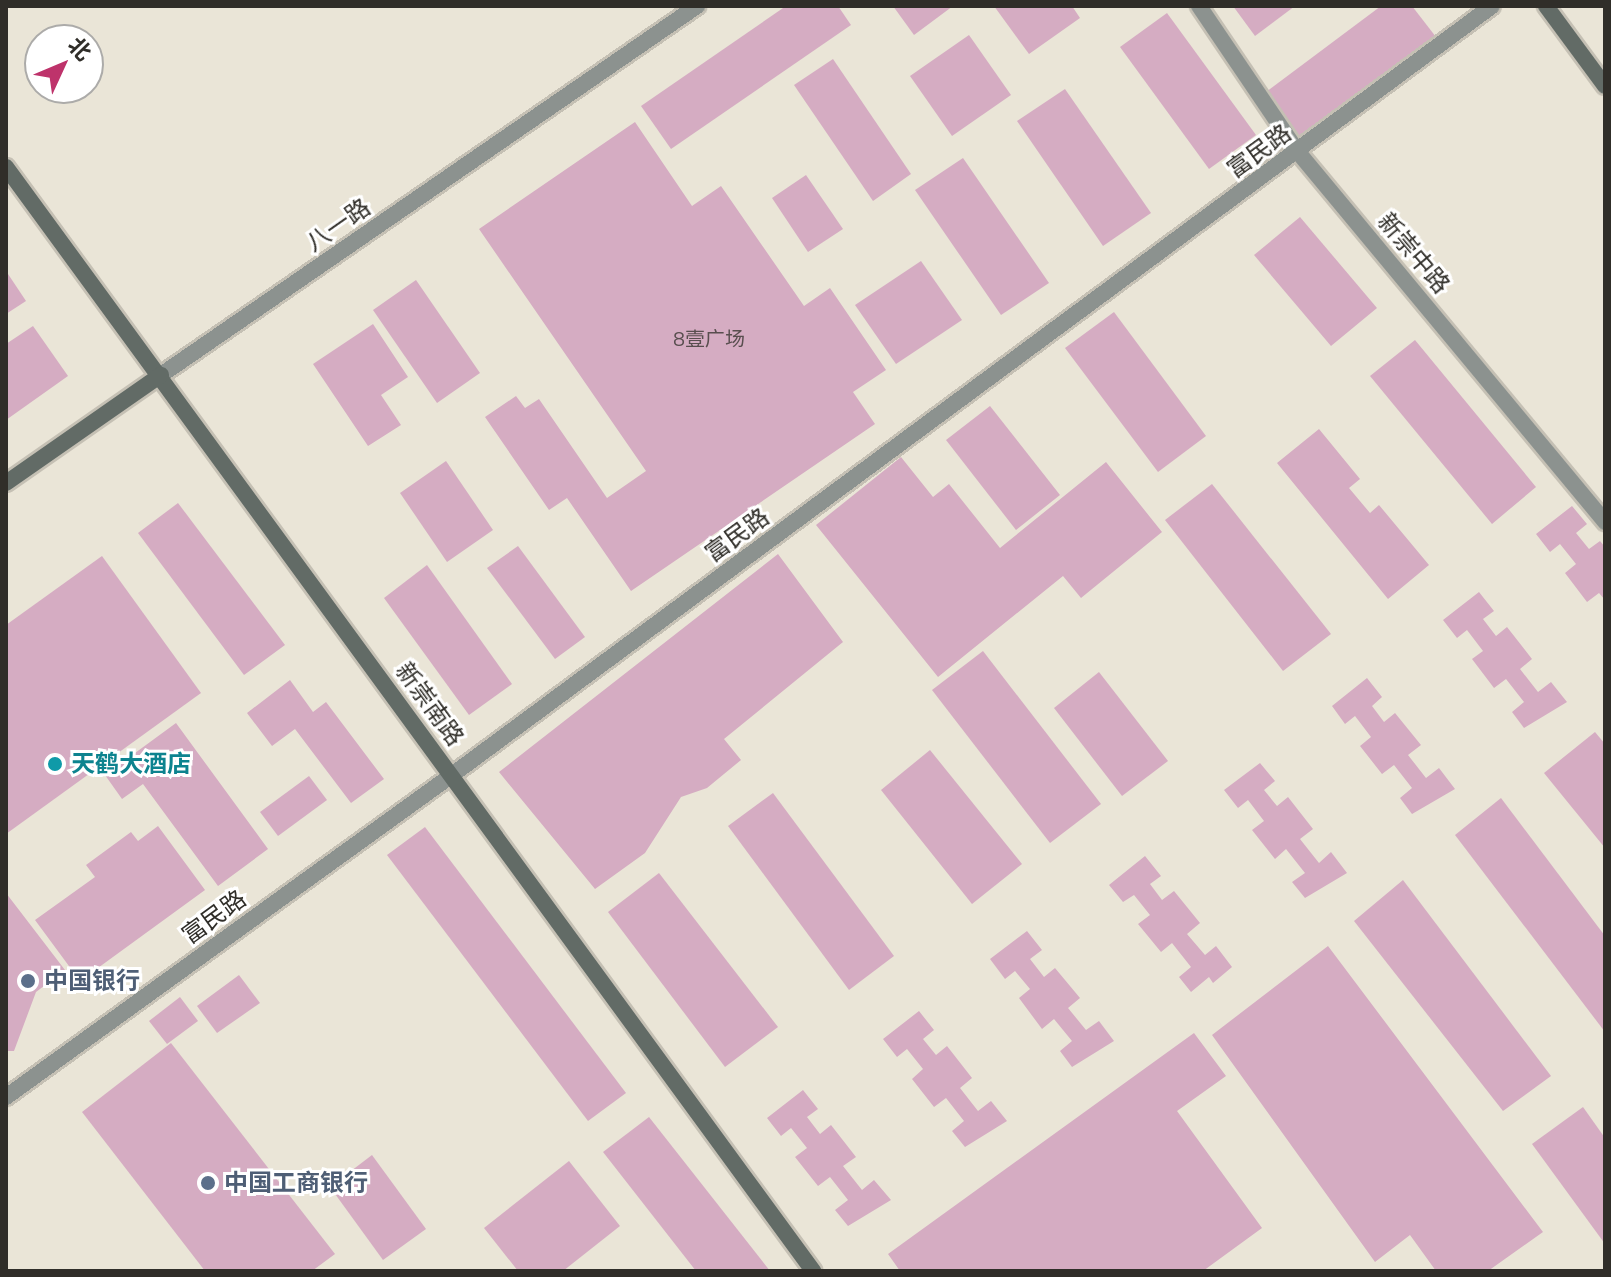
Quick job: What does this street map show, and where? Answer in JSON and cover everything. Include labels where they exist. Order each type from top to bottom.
[{"type":"street","name":"八一路","points":[[6,483],[697,6]]},
{"type":"street","name":"新崇中路","points":[[1199,6],[1298,152],[1605,522]]},
{"type":"street","name":"富民路","points":[[6,1097],[452,775],[1492,6]]},
{"type":"street","points":[[1546,6],[1605,86]]},
{"type":"street","name":"新崇南路","points":[[6,167],[813,1271]]},
{"type":"building","points":[[786,6],[838,6],[851,25],[671,149],[641,106]]},
{"type":"building","points":[[893,6],[953,6],[914,35]]},
{"type":"building","points":[[994,6],[1072,6],[1080,18],[1029,54]]},
{"type":"building","points":[[1233,6],[1295,6],[1255,36]]},
{"type":"building","points":[[1381,6],[1412,6],[1436,37],[1301,138],[1266,92]]},
{"type":"building","points":[[1167,13],[1256,135],[1209,169],[1120,47]]},
{"type":"building","points":[[969,35],[1011,95],[952,136],[910,76]]},
{"type":"building","points":[[833,59],[911,174],[873,201],[794,85]]},
{"type":"building","points":[[1065,89],[1151,213],[1103,246],[1017,121]]},
{"type":"building","points":[[635,122],[692,206],[721,186],[804,306],[830,288],[886,370],[853,392],[875,424],[631,591],[567,498],[549,510],[485,417],[516,396],[525,408],[539,399],[607,498],[646,471],[479,229]]},
{"type":"building","points":[[963,158],[1049,283],[1001,315],[915,190]]},
{"type":"building","points":[[806,175],[843,229],[808,252],[772,198]]},
{"type":"building","points":[[1300,217],[1377,308],[1331,346],[1254,255]]},
{"type":"building","points":[[921,261],[962,320],[896,364],[855,305]]},
{"type":"building","points":[[6,271],[26,301],[6,314]]},
{"type":"building","points":[[416,280],[480,373],[437,403],[373,310]]},
{"type":"building","points":[[1114,312],[1206,436],[1158,472],[1065,348]]},
{"type":"building","points":[[373,324],[408,377],[381,395],[401,425],[368,446],[313,364]]},
{"type":"building","points":[[33,326],[68,376],[6,420],[6,344]]},
{"type":"building","points":[[1415,340],[1536,487],[1492,524],[1370,376]]},
{"type":"building","points":[[990,406],[1060,495],[1016,530],[946,440]]},
{"type":"building","points":[[1319,429],[1360,479],[1349,488],[1370,513],[1379,505],[1429,565],[1388,599],[1277,463]]},
{"type":"building","points":[[901,457],[933,497],[949,484],[1000,548],[1106,462],[1162,532],[1081,598],[1063,576],[938,677],[816,525]]},
{"type":"building","points":[[446,461],[493,530],[447,562],[400,493]]},
{"type":"building","points":[[1212,484],[1331,634],[1283,671],[1165,520]]},
{"type":"building","points":[[178,503],[285,645],[244,675],[138,533]]},
{"type":"building","points":[[1572,506],[1587,524],[1576,533],[1589,549],[1600,541],[1605,547],[1605,600],[1599,593],[1587,602],[1565,573],[1576,564],[1560,544],[1550,552],[1536,534]]},
{"type":"building","points":[[518,546],[585,637],[555,659],[487,568]]},
{"type":"building","points":[[778,554],[843,642],[724,739],[741,760],[707,788],[681,797],[645,853],[595,889],[499,772]]},
{"type":"building","name":"天鹤大酒店","points":[[102,556],[201,693],[6,834],[6,625]]},
{"type":"building","points":[[427,565],[512,684],[469,715],[384,598]]},
{"type":"building","points":[[1479,592],[1494,611],[1483,619],[1496,636],[1507,627],[1532,659],[1520,669],[1538,692],[1551,682],[1567,702],[1524,728],[1512,712],[1524,702],[1506,679],[1494,688],[1472,659],[1483,651],[1467,630],[1457,638],[1443,620]]},
{"type":"building","points":[[983,651],[1101,804],[1050,843],[932,690]]},
{"type":"building","points":[[1099,672],[1168,761],[1122,796],[1054,708]]},
{"type":"building","points":[[1367,678],[1382,697],[1372,706],[1384,722],[1395,713],[1421,745],[1408,755],[1426,778],[1439,768],[1455,789],[1412,814],[1400,798],[1412,788],[1394,765],[1382,774],[1360,746],[1371,737],[1355,716],[1345,724],[1332,706]]},
{"type":"building","points":[[290,680],[313,712],[326,702],[384,779],[351,803],[295,729],[272,746],[247,713]]},
{"type":"building","points":[[176,723],[268,849],[218,886],[143,784],[122,799],[105,775]]},
{"type":"building","points":[[1595,732],[1605,744],[1605,848],[1544,773]]},
{"type":"building","points":[[930,750],[1022,864],[972,904],[881,790]]},
{"type":"building","points":[[1260,763],[1275,781],[1264,790],[1277,806],[1288,797],[1313,829],[1300,839],[1319,863],[1331,852],[1347,873],[1305,898],[1292,882],[1305,873],[1286,849],[1275,859],[1252,830],[1264,821],[1248,800],[1238,808],[1224,790]]},
{"type":"building","points":[[309,776],[327,800],[278,836],[260,812]]},
{"type":"building","points":[[773,793],[894,956],[849,990],[728,826]]},
{"type":"building","points":[[1501,798],[1605,936],[1605,1032],[1455,835]]},
{"type":"building","points":[[158,826],[205,890],[80,981],[35,920],[95,877],[86,865],[131,832],[138,841]]},
{"type":"building","points":[[425,827],[626,1093],[588,1121],[387,855]]},
{"type":"building","points":[[1145,856],[1161,876],[1150,884],[1162,900],[1174,891],[1200,923],[1187,934],[1205,955],[1216,946],[1232,967],[1213,983],[1209,977],[1191,992],[1179,977],[1191,967],[1172,943],[1161,952],[1138,924],[1150,915],[1134,895],[1123,902],[1109,885]]},
{"type":"building","points":[[659,873],[778,1027],[725,1067],[608,912]]},
{"type":"building","points":[[1403,880],[1551,1076],[1503,1111],[1354,921]]},
{"type":"building","name":"中国银行","points":[[6,893],[65,970],[36,992],[14,1051],[6,1051]]},
{"type":"building","points":[[1027,931],[1042,950],[1030,959],[1044,977],[1055,968],[1080,998],[1068,1008],[1086,1030],[1099,1021],[1114,1041],[1072,1067],[1060,1051],[1072,1041],[1054,1019],[1042,1029],[1019,998],[1030,989],[1015,971],[1005,979],[990,959]]},
{"type":"building","points":[[1328,946],[1543,1232],[1488,1271],[1436,1271],[1410,1235],[1375,1262],[1212,1035]]},
{"type":"building","points":[[239,975],[260,1003],[217,1033],[197,1006]]},
{"type":"building","points":[[180,997],[198,1021],[167,1044],[149,1021]]},
{"type":"building","points":[[919,1011],[934,1030],[923,1039],[936,1055],[947,1046],[972,1078],[960,1088],[978,1111],[991,1101],[1007,1121],[965,1147],[952,1131],[964,1121],[946,1098],[934,1107],[912,1079],[923,1069],[907,1049],[897,1057],[883,1039]]},
{"type":"building","points":[[1194,1033],[1226,1076],[1177,1111],[1262,1228],[1203,1271],[900,1271],[888,1254]]},
{"type":"building","name":"中国工商银行","points":[[171,1043],[335,1254],[312,1271],[205,1271],[82,1112]]},
{"type":"building","points":[[803,1090],[818,1109],[807,1117],[820,1134],[831,1125],[856,1157],[843,1166],[862,1190],[874,1180],[891,1200],[848,1226],[835,1210],[848,1200],[830,1177],[818,1186],[795,1157],[807,1148],[791,1128],[781,1136],[767,1118]]},
{"type":"building","points":[[1583,1107],[1605,1138],[1605,1244],[1532,1144]]},
{"type":"building","points":[[649,1117],[770,1271],[696,1271],[603,1152]]},
{"type":"building","points":[[372,1155],[426,1229],[383,1260],[330,1187]]},
{"type":"building","points":[[569,1161],[620,1226],[563,1271],[518,1271],[484,1228]]},
{"type":"place","name":"天鹤大酒店","points":[[55,764]]},
{"type":"place","name":"中国银行","points":[[28,981]]},
{"type":"place","name":"中国工商银行","points":[[208,1183]]}]
